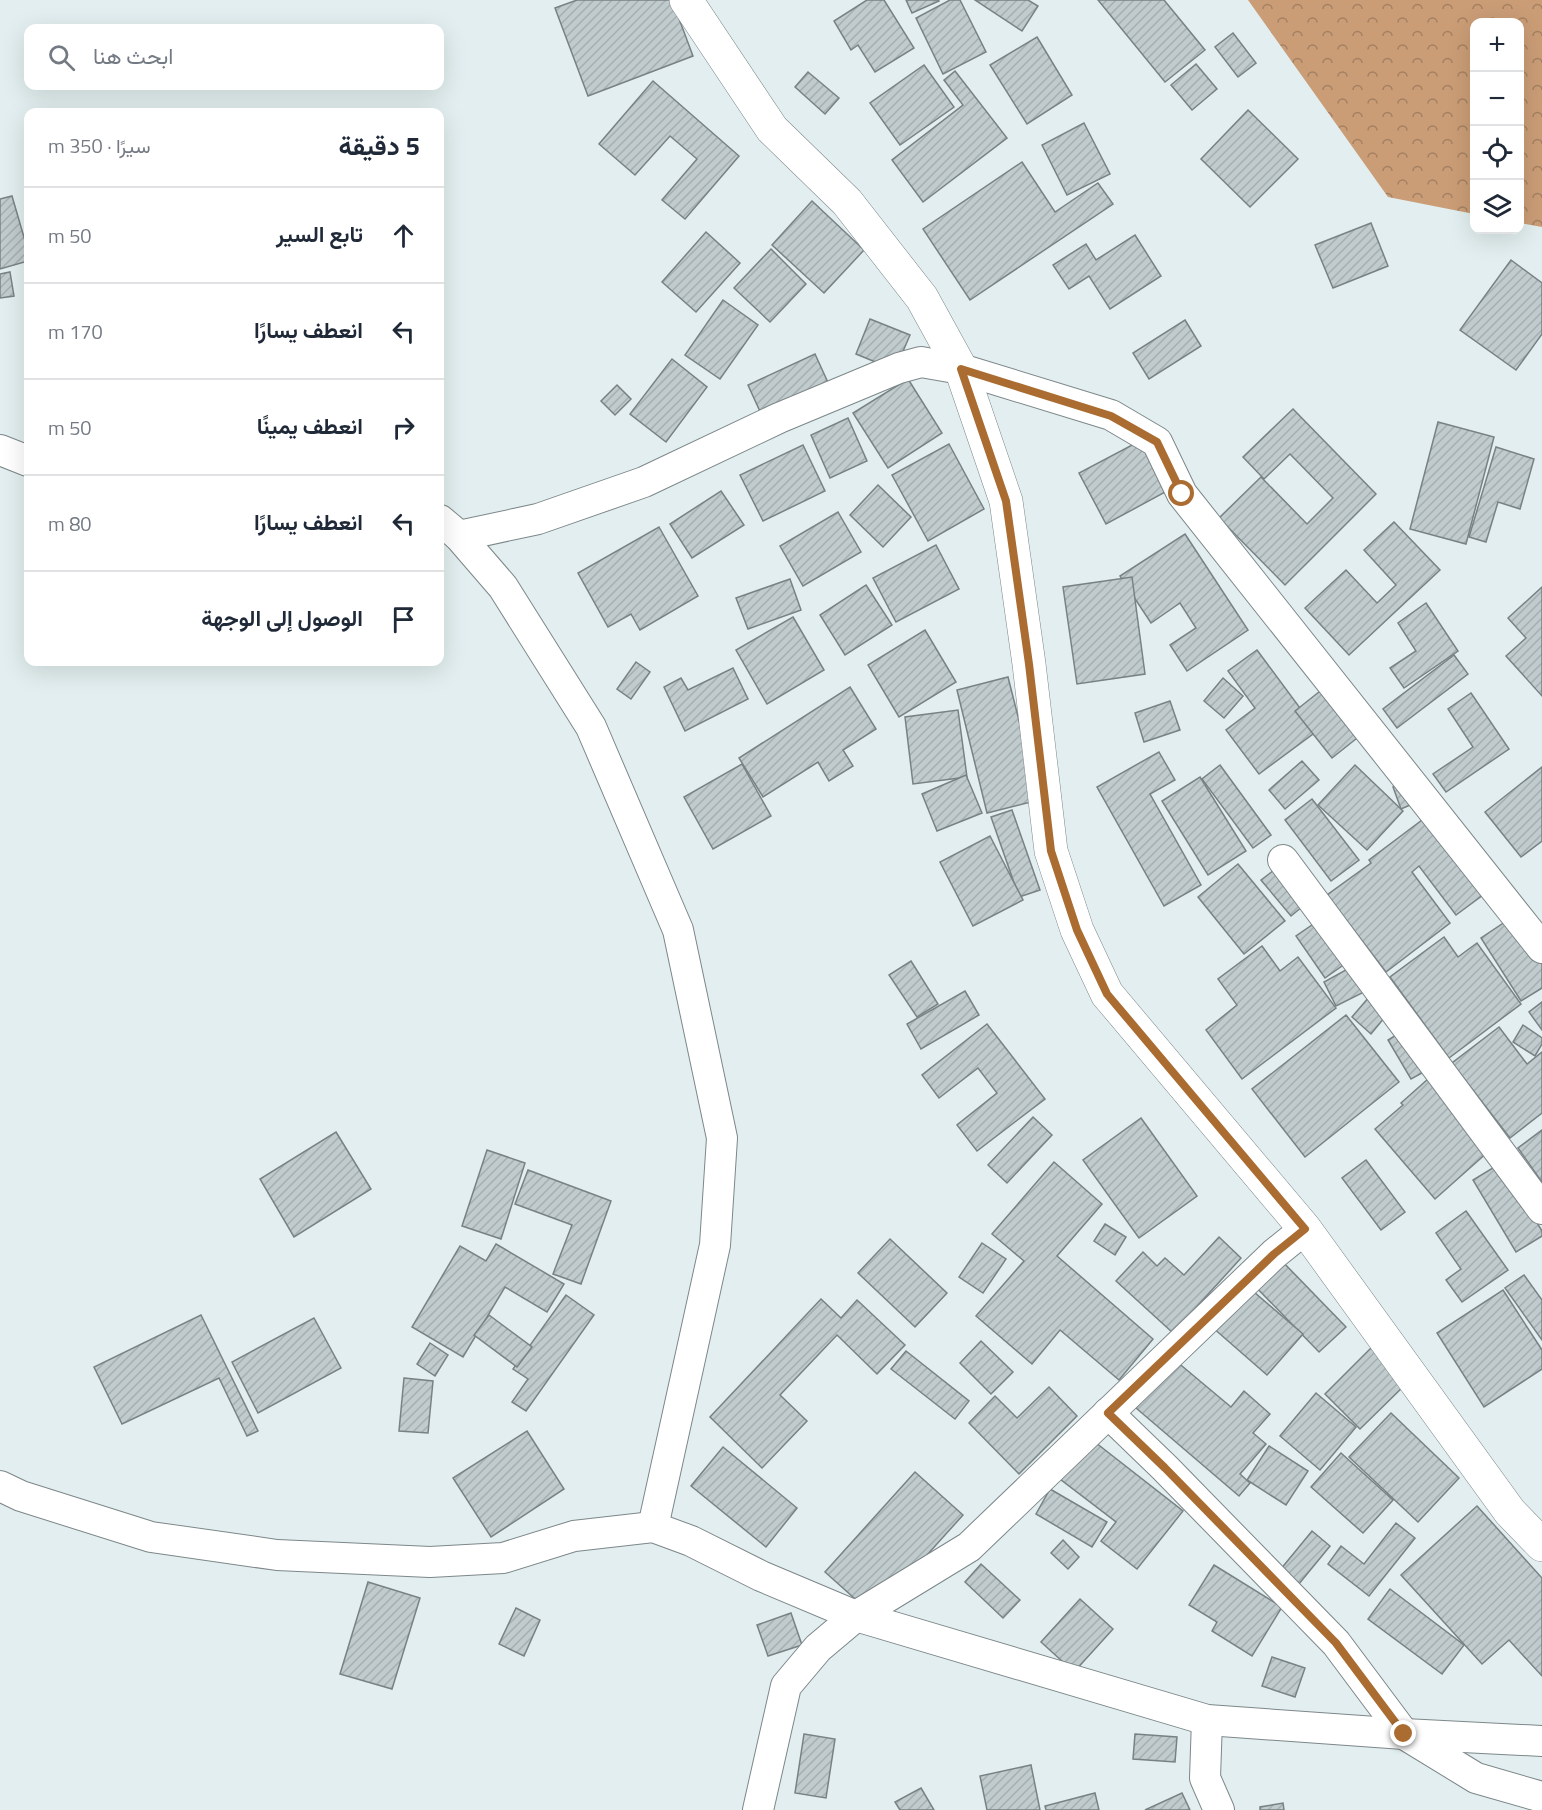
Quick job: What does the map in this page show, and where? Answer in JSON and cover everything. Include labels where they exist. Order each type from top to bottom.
[{"type":"main road","points":[[686,0],[772,129],[848,202],[922,298],[961,369],[1006,501],[1029,664],[1051,851],[1077,930],[1107,994],[1305,1229],[1510,1512],[1542,1545]]},
{"type":"street","points":[[449,528],[538,519],[644,482],[779,418],[899,368],[921,362],[961,369],[1111,416],[1157,442],[1182,494],[1542,948]]},
{"type":"street","points":[[0,450],[24,459]]},
{"type":"street","points":[[449,528],[502,587],[591,727],[678,930],[722,1138],[715,1245],[653,1527]]},
{"type":"street","points":[[1283,860],[1542,1209]]},
{"type":"street","points":[[758,1810],[786,1686],[818,1648],[856,1616],[969,1547],[1274,1254],[1305,1229]]},
{"type":"street","points":[[1108,1413],[1336,1643],[1404,1734],[1476,1778],[1542,1797]]},
{"type":"street","points":[[0,1486],[21,1496],[151,1537],[277,1555],[430,1562],[503,1558],[574,1536],[653,1527],[692,1541],[760,1576],[856,1616],[1207,1720],[1542,1741]]},
{"type":"street","points":[[1207,1720],[1205,1778],[1219,1810]]},
{"type":"green space","points":[[1248,0],[1542,0],[1542,227],[1524,224],[1524,18],[1470,18],[1470,213],[1388,197]]},
{"type":"building","points":[[577,0],[672,0],[693,56],[588,96],[555,8]]},
{"type":"building","points":[[867,0],[884,0],[914,48],[875,72],[858,45],[851,50],[834,21]]},
{"type":"building","points":[[906,0],[938,0],[939,1],[912,13]]},
{"type":"building","points":[[950,0],[960,0],[986,52],[943,74],[916,18]]},
{"type":"building","points":[[975,0],[1028,0],[1038,6],[1022,31]]},
{"type":"building","points":[[1098,0],[1164,0],[1205,50],[1165,82]]},
{"type":"building","points":[[1233,33],[1256,63],[1238,77],[1215,47]]},
{"type":"building","points":[[1037,37],[1072,95],[1027,124],[990,65]]},
{"type":"building","points":[[1196,64],[1217,89],[1192,110],[1171,85]]},
{"type":"building","points":[[924,65],[954,107],[900,145],[870,103]]},
{"type":"building","points":[[955,71],[1007,138],[923,202],[892,160],[963,105],[944,80]]},
{"type":"building","points":[[808,72],[839,98],[825,114],[795,87]]},
{"type":"building","points":[[653,81],[739,156],[685,219],[662,200],[697,159],[670,136],[635,175],[599,144]]},
{"type":"building","points":[[1248,110],[1298,159],[1250,207],[1201,159]]},
{"type":"building","points":[[1084,123],[1110,174],[1067,195],[1042,145]]},
{"type":"building","points":[[1022,162],[1055,212],[1098,183],[1113,204],[970,300],[923,229]]},
{"type":"building","points":[[12,196],[24,237],[24,262],[0,269],[0,199]]},
{"type":"building","points":[[812,201],[864,250],[824,293],[772,245]]},
{"type":"building","points":[[1371,223],[1388,266],[1333,288],[1315,245]]},
{"type":"building","points":[[706,232],[740,263],[696,312],[662,282]]},
{"type":"building","points":[[1135,235],[1161,276],[1110,309],[1089,276],[1069,289],[1053,265],[1086,244],[1096,260]]},
{"type":"building","points":[[771,249],[806,284],[770,322],[734,288]]},
{"type":"building","points":[[1511,260],[1542,283],[1542,334],[1516,370],[1460,330]]},
{"type":"building","points":[[10,272],[14,296],[0,298],[0,274]]},
{"type":"building","points":[[723,300],[758,325],[720,379],[685,355]]},
{"type":"building","points":[[870,319],[910,335],[895,370],[856,354]]},
{"type":"building","points":[[1185,320],[1201,346],[1149,379],[1133,353]]},
{"type":"building","points":[[815,354],[830,387],[763,418],[748,385]]},
{"type":"building","points":[[672,359],[707,387],[666,442],[630,414]]},
{"type":"building","points":[[908,379],[942,433],[888,468],[853,413]]},
{"type":"building","points":[[617,385],[631,399],[615,415],[601,401]]},
{"type":"building","points":[[1293,409],[1376,494],[1285,585],[1219,518],[1261,477],[1307,524],[1333,498],[1290,454],[1264,479],[1243,457]]},
{"type":"building","points":[[848,418],[867,461],[830,478],[811,435]]},
{"type":"building","points":[[1438,422],[1494,437],[1466,544],[1410,529]]},
{"type":"building","points":[[1153,434],[1180,484],[1106,524],[1079,473]]},
{"type":"building","points":[[949,444],[984,509],[928,541],[892,475]]},
{"type":"building","points":[[803,445],[825,491],[763,521],[740,475]]},
{"type":"building","points":[[1496,447],[1534,459],[1520,509],[1498,502],[1486,542],[1469,537]]},
{"type":"building","points":[[878,485],[911,517],[883,547],[850,515]]},
{"type":"building","points":[[721,491],[744,525],[692,558],[670,524]]},
{"type":"building","points":[[838,512],[861,552],[803,586],[780,546]]},
{"type":"building","points":[[1394,522],[1440,570],[1349,655],[1305,608],[1346,570],[1377,603],[1396,585],[1364,550]]},
{"type":"building","points":[[659,527],[698,596],[640,630],[631,614],[608,627],[578,573]]},
{"type":"building","points":[[1185,534],[1248,630],[1187,671],[1170,645],[1196,628],[1180,603],[1151,623],[1120,576]]},
{"type":"building","points":[[936,545],[959,589],[896,622],[873,578]]},
{"type":"building","points":[[1132,577],[1145,674],[1077,684],[1063,587]]},
{"type":"building","points":[[790,579],[801,610],[748,629],[736,598]]},
{"type":"building","points":[[866,585],[892,625],[845,655],[820,615]]},
{"type":"building","points":[[1542,587],[1542,696],[1506,656],[1526,638],[1508,618]]},
{"type":"building","points":[[1426,603],[1458,651],[1404,688],[1390,668],[1416,651],[1398,623]]},
{"type":"building","points":[[793,617],[824,670],[767,704],[736,650]]},
{"type":"building","points":[[925,630],[956,682],[899,717],[868,665]]},
{"type":"building","points":[[1257,650],[1317,731],[1259,774],[1226,730],[1255,708],[1228,671]]},
{"type":"building","points":[[1454,655],[1468,674],[1397,728],[1383,709]]},
{"type":"building","points":[[636,662],[650,672],[631,699],[617,689]]},
{"type":"building","points":[[733,668],[748,699],[685,731],[664,687],[681,678],[688,690]]},
{"type":"building","points":[[1008,677],[1039,800],[987,813],[957,690]]},
{"type":"building","points":[[1223,678],[1243,696],[1224,718],[1204,701]]},
{"type":"building","points":[[1334,680],[1371,727],[1332,758],[1295,711]]},
{"type":"building","points":[[850,687],[876,729],[843,750],[853,766],[829,781],[818,762],[763,797],[739,758]]},
{"type":"building","points":[[1471,693],[1509,749],[1446,792],[1433,774],[1473,747],[1448,709]]},
{"type":"building","points":[[1170,701],[1180,730],[1144,742],[1135,713]]},
{"type":"building","points":[[958,710],[967,777],[913,784],[905,717]]},
{"type":"building","points":[[1159,752],[1175,780],[1150,794],[1201,885],[1164,906],[1097,787]]},
{"type":"building","points":[[1302,761],[1319,780],[1285,809],[1269,790]]},
{"type":"building","points":[[742,764],[771,816],[713,849],[684,797]]},
{"type":"building","points":[[1220,765],[1271,835],[1253,848],[1202,779]]},
{"type":"building","points":[[1355,765],[1403,811],[1367,850],[1318,805]]},
{"type":"building","points":[[1542,767],[1542,841],[1521,857],[1485,812]]},
{"type":"building","points":[[966,775],[982,813],[937,831],[922,794]]},
{"type":"building","points":[[1200,777],[1246,851],[1208,875],[1162,801]]},
{"type":"building","points":[[1408,780],[1417,802],[1401,809],[1393,787]]},
{"type":"building","points":[[1312,799],[1359,860],[1331,881],[1285,820]]},
{"type":"building","points":[[1012,810],[1040,890],[1019,897],[991,817]]},
{"type":"building","points":[[1434,811],[1491,889],[1456,915],[1419,866],[1412,872],[1450,923],[1386,972],[1327,895],[1371,863],[1369,860]]},
{"type":"building","points":[[990,836],[1023,900],[973,926],[940,862]]},
{"type":"building","points":[[1238,864],[1285,921],[1244,954],[1198,897]]},
{"type":"building","points":[[1278,867],[1308,902],[1291,916],[1261,880]]},
{"type":"building","points":[[1520,912],[1542,945],[1542,988],[1521,1001],[1481,938]]},
{"type":"building","points":[[1328,914],[1356,956],[1325,978],[1296,936]]},
{"type":"building","points":[[1444,937],[1458,957],[1477,943],[1521,1004],[1449,1058],[1390,977]]},
{"type":"building","points":[[1262,946],[1280,971],[1298,957],[1336,1008],[1242,1079],[1206,1030],[1237,1005],[1218,979]]},
{"type":"building","points":[[911,961],[938,1004],[917,1017],[889,975]]},
{"type":"building","points":[[1362,961],[1374,987],[1336,1006],[1324,982]]},
{"type":"building","points":[[1375,990],[1394,1006],[1371,1034],[1352,1017]]},
{"type":"building","points":[[965,991],[979,1015],[921,1049],[907,1024]]},
{"type":"building","points":[[1542,1002],[1542,1030],[1529,1012]]},
{"type":"building","points":[[1346,1015],[1399,1082],[1305,1157],[1252,1089]]},
{"type":"building","points":[[987,1024],[1045,1099],[977,1151],[957,1125],[997,1093],[978,1068],[939,1098],[922,1075]]},
{"type":"building","points":[[1523,1025],[1542,1038],[1542,1044],[1535,1056],[1513,1042]]},
{"type":"building","points":[[1411,1026],[1433,1067],[1411,1079],[1388,1040]]},
{"type":"building","points":[[1499,1027],[1527,1064],[1542,1052],[1542,1113],[1510,1138],[1452,1063]]},
{"type":"building","points":[[1437,1071],[1498,1143],[1435,1199],[1375,1129]]},
{"type":"building","points":[[1033,1117],[1052,1135],[1007,1183],[988,1165]]},
{"type":"building","points":[[1141,1118],[1197,1196],[1139,1238],[1083,1160]]},
{"type":"building","points":[[1542,1130],[1542,1182],[1518,1148]]},
{"type":"building","points":[[336,1132],[371,1189],[294,1237],[260,1179]]},
{"type":"building","points":[[487,1150],[525,1163],[501,1239],[462,1226]]},
{"type":"building","points":[[1366,1160],[1405,1212],[1381,1230],[1342,1178]]},
{"type":"building","points":[[1054,1162],[1102,1204],[1057,1256],[1153,1339],[1119,1380],[1060,1330],[1032,1364],[976,1316],[1024,1261],[992,1234]]},
{"type":"building","points":[[1501,1163],[1542,1231],[1542,1236],[1516,1252],[1473,1180]]},
{"type":"building","points":[[528,1170],[611,1201],[581,1284],[553,1274],[572,1225],[515,1204]]},
{"type":"building","points":[[1466,1211],[1508,1270],[1462,1302],[1446,1280],[1461,1269],[1436,1233]]},
{"type":"building","points":[[1105,1224],[1126,1237],[1115,1255],[1094,1241]]},
{"type":"building","points":[[1219,1237],[1241,1258],[1173,1333],[1116,1281],[1143,1252],[1157,1266],[1165,1258],[1184,1275]]},
{"type":"building","points":[[890,1239],[947,1293],[915,1327],[858,1273]]},
{"type":"building","points":[[982,1243],[1006,1259],[983,1293],[959,1277]]},
{"type":"building","points":[[496,1244],[564,1284],[547,1312],[505,1287],[463,1357],[412,1327],[460,1246],[486,1261]]},
{"type":"building","points":[[1278,1257],[1346,1327],[1319,1352],[1252,1283]]},
{"type":"building","points":[[1524,1275],[1542,1300],[1542,1340],[1505,1288]]},
{"type":"building","points":[[1247,1286],[1303,1334],[1267,1375],[1212,1327]]},
{"type":"building","points":[[1503,1290],[1542,1350],[1542,1369],[1484,1407],[1437,1333]]},
{"type":"building","points":[[566,1295],[594,1315],[526,1411],[512,1402],[528,1379],[513,1369]]},
{"type":"building","points":[[821,1299],[841,1318],[857,1300],[905,1345],[877,1374],[837,1335],[780,1395],[807,1421],[762,1468],[710,1417]]},
{"type":"building","points":[[201,1315],[258,1431],[247,1436],[219,1378],[122,1424],[94,1367]]},
{"type":"building","points":[[489,1315],[532,1347],[517,1367],[474,1335]]},
{"type":"building","points":[[314,1318],[341,1368],[258,1413],[232,1362]]},
{"type":"building","points":[[981,1341],[1013,1372],[991,1394],[960,1363]]},
{"type":"building","points":[[430,1343],[448,1355],[435,1376],[417,1364]]},
{"type":"building","points":[[1375,1344],[1410,1380],[1360,1429],[1325,1394]]},
{"type":"building","points":[[906,1351],[969,1401],[955,1419],[891,1369]]},
{"type":"building","points":[[1176,1361],[1231,1407],[1244,1391],[1270,1414],[1253,1433],[1266,1444],[1240,1474],[1250,1483],[1239,1496],[1136,1408]]},
{"type":"building","points":[[404,1378],[433,1381],[428,1433],[399,1431]]},
{"type":"building","points":[[1049,1387],[1077,1416],[1019,1474],[969,1423],[995,1396],[1017,1418]]},
{"type":"building","points":[[1316,1393],[1356,1427],[1320,1470],[1280,1436]]},
{"type":"building","points":[[1391,1413],[1459,1478],[1418,1522],[1349,1457]]},
{"type":"building","points":[[527,1431],[564,1489],[491,1537],[453,1478]]},
{"type":"building","points":[[1091,1439],[1183,1511],[1137,1569],[1101,1541],[1116,1522],[1060,1479]]},
{"type":"building","points":[[1269,1446],[1308,1471],[1286,1505],[1247,1480]]},
{"type":"building","points":[[723,1447],[797,1508],[766,1547],[691,1486]]},
{"type":"building","points":[[1341,1453],[1393,1500],[1363,1533],[1311,1487]]},
{"type":"building","points":[[915,1472],[963,1515],[873,1615],[825,1572]]},
{"type":"building","points":[[1050,1489],[1107,1522],[1092,1547],[1036,1514]]},
{"type":"building","points":[[1477,1506],[1542,1578],[1542,1676],[1509,1640],[1482,1664],[1401,1575]]},
{"type":"building","points":[[1396,1523],[1415,1538],[1369,1596],[1328,1564],[1341,1546],[1364,1564]]},
{"type":"building","points":[[1312,1531],[1330,1546],[1294,1590],[1276,1575]]},
{"type":"building","points":[[1063,1540],[1079,1557],[1068,1569],[1051,1553]]},
{"type":"building","points":[[981,1564],[1020,1600],[1003,1618],[965,1582]]},
{"type":"building","points":[[1214,1565],[1282,1607],[1252,1656],[1212,1631],[1217,1622],[1189,1605]]},
{"type":"building","points":[[368,1582],[420,1598],[392,1689],[340,1674]]},
{"type":"building","points":[[1390,1589],[1464,1645],[1442,1674],[1368,1619]]},
{"type":"building","points":[[1080,1599],[1113,1629],[1074,1672],[1041,1642]]},
{"type":"building","points":[[516,1608],[540,1620],[524,1656],[499,1644]]},
{"type":"building","points":[[791,1613],[802,1645],[768,1656],[757,1625]]},
{"type":"building","points":[[1272,1657],[1305,1668],[1295,1697],[1262,1686]]},
{"type":"building","points":[[804,1734],[835,1739],[826,1798],[795,1793]]},
{"type":"building","points":[[1135,1734],[1177,1737],[1175,1762],[1133,1759]]},
{"type":"building","points":[[1031,1765],[1040,1810],[987,1810],[980,1776]]},
{"type":"building","points":[[921,1788],[934,1810],[900,1810],[895,1802]]},
{"type":"building","points":[[1095,1793],[1099,1810],[1046,1810],[1045,1806]]},
{"type":"building","points":[[1182,1793],[1190,1810],[1145,1810]]},
{"type":"building","points":[[1283,1803],[1284,1810],[1260,1810],[1260,1807]]},
{"type":"route","points":[[1182,494],[1157,442],[1111,416],[961,369],[1006,501],[1029,664],[1051,851],[1077,930],[1107,994],[1305,1229],[1274,1254],[1108,1413],[1336,1643],[1404,1734]]}]
